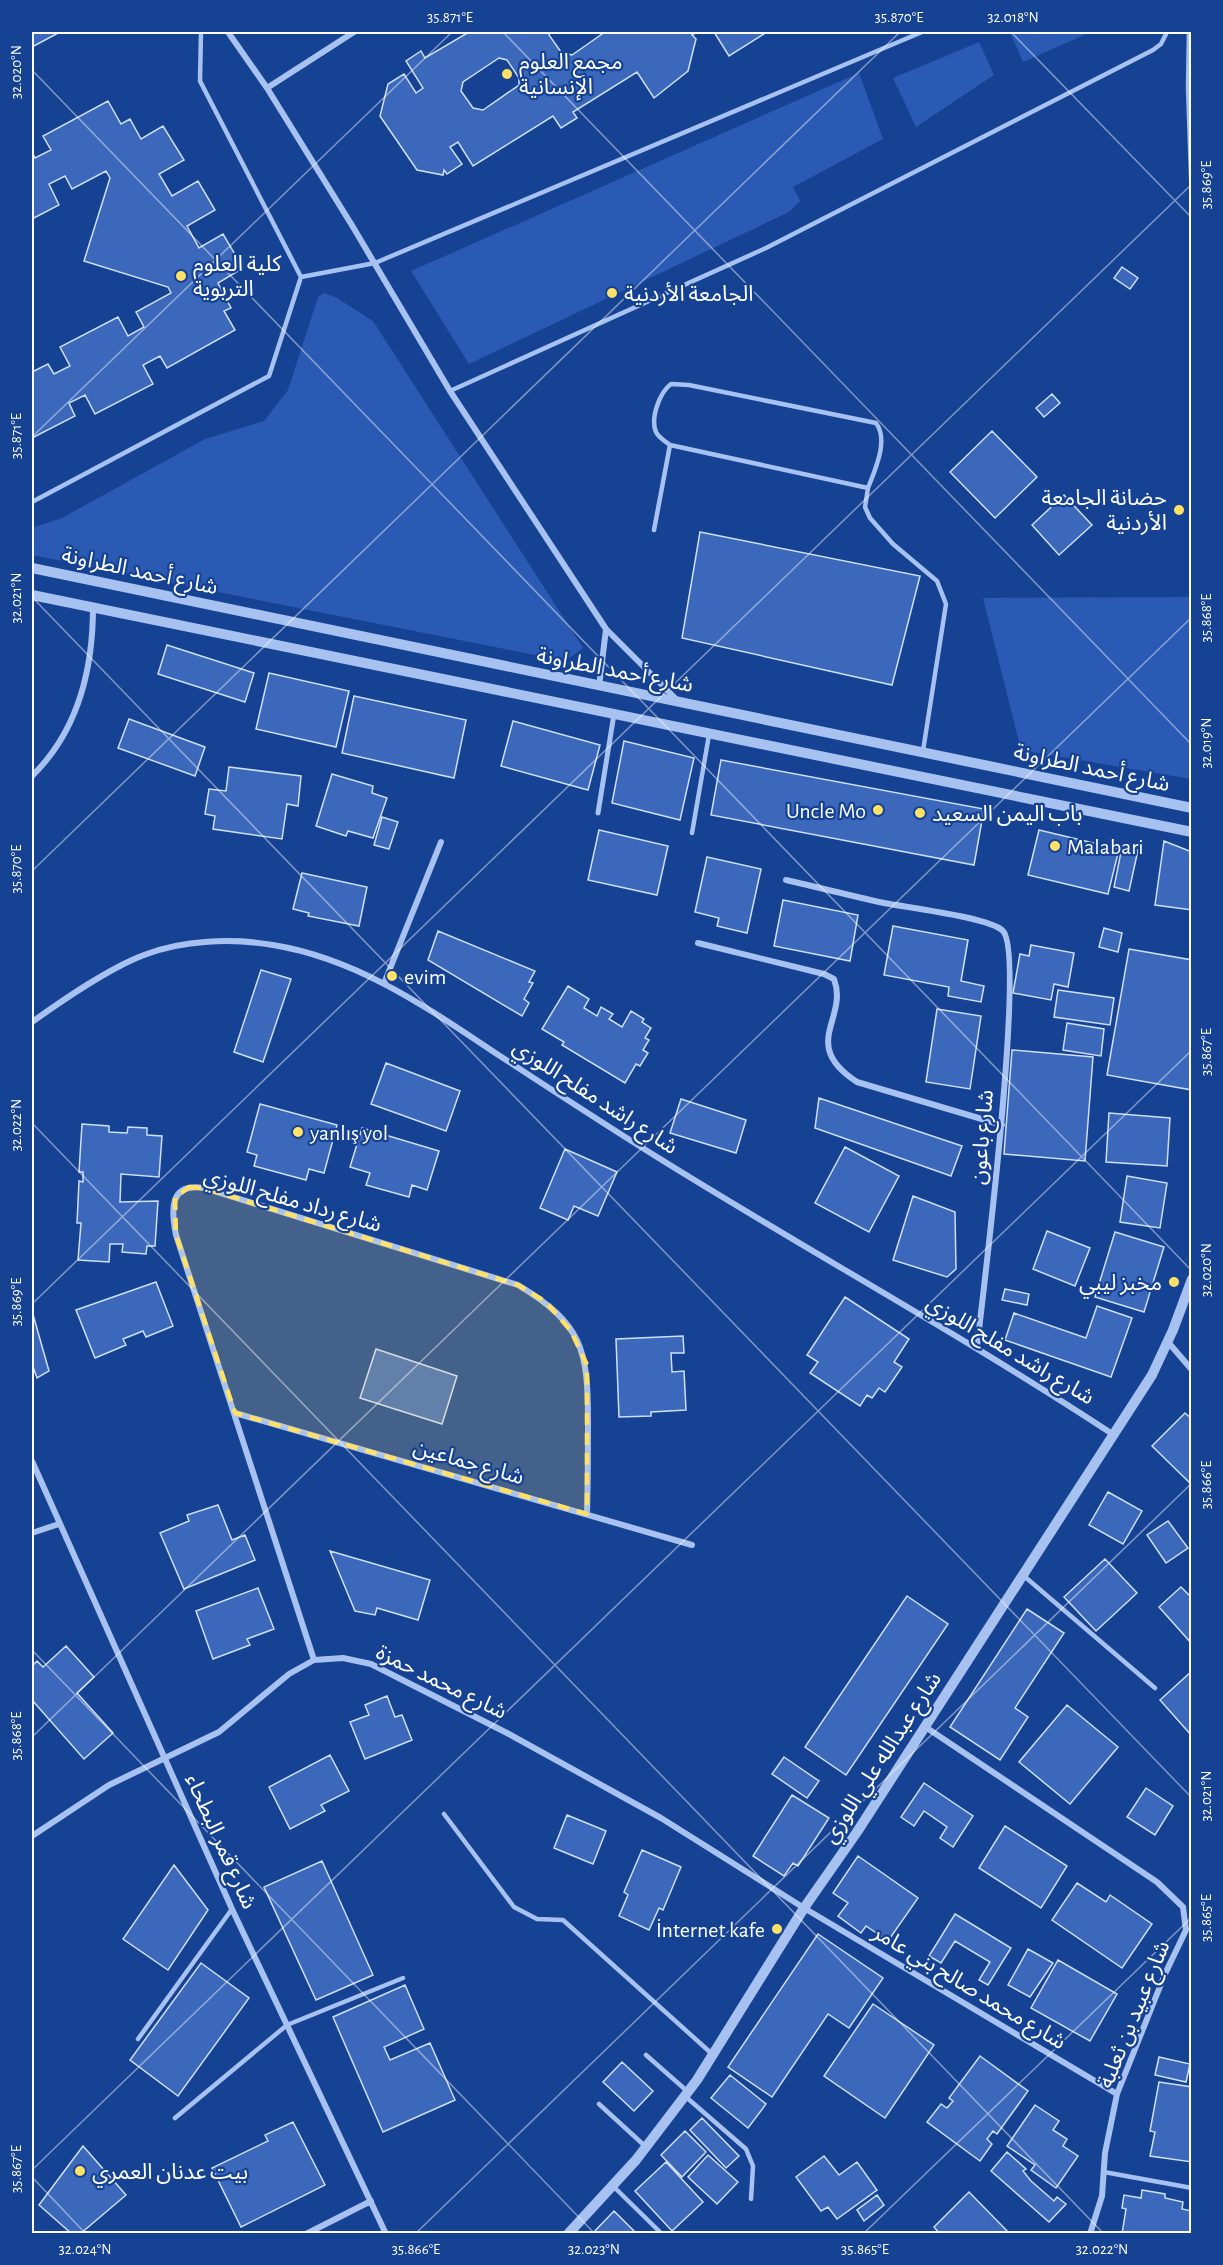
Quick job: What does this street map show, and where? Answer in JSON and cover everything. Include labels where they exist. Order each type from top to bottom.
[{"type":"street","points":[[228,32],[267,88],[375,263],[450,391],[606,629],[678,701]]},
{"type":"street","points":[[267,88],[354,32]]},
{"type":"street","name":"شارع أحمد الطراونة","points":[[32,568],[1191,808]]},
{"type":"street","name":"شارع أحمد الطراونة","points":[[32,595],[1191,832]]},
{"type":"street","points":[[32,776],[44,764],[68,728],[83,689],[93,647],[93,607]]},
{"type":"street","points":[[598,687],[606,629]]},
{"type":"street","points":[[598,813],[614,714]]},
{"type":"street","points":[[385,981],[441,842]]},
{"type":"street","name":"شارع باعون","points":[[786,880],[879,902],[984,922],[1003,931],[1010,951],[1002,1125],[977,1347]]},
{"type":"street","points":[[698,943],[824,974],[834,979],[837,990],[829,1051],[837,1065],[850,1077],[857,1082],[1002,1125]]},
{"type":"street","name":"شارع راشد مفلح اللوزي","points":[[32,1022],[66,998],[144,955],[187,945],[270,944],[308,952],[385,981],[685,1174],[852,1277],[977,1347],[1114,1435]]},
{"type":"street","name":"شارع رداد مفلح اللوزي","points":[[314,1660],[176,1234],[172,1211],[175,1198],[189,1187],[204,1188],[518,1285],[546,1302],[571,1331],[587,1365],[588,1514]]},
{"type":"street","name":"شارع عبدالله علي اللوزي","points":[[568,2234],[613,2186],[687,2095],[804,1908],[857,1832],[923,1726],[1152,1375],[1168,1342],[1191,1279]]},
{"type":"street","points":[[1168,1342],[1191,1370]]},
{"type":"street","name":"شارع جماعين","points":[[235,1413],[692,1545]]},
{"type":"street","name":"شارع قمر البطحاء","points":[[32,1461],[232,1909],[386,2234]]},
{"type":"street","points":[[32,1533],[59,1524]]},
{"type":"street","name":"شارع محمد حمزة","points":[[32,1836],[109,1785],[219,1732],[289,1674],[314,1660],[343,1658],[371,1664],[476,1717],[661,1818],[804,1908]]},
{"type":"street","name":"شارع عبيد بن ثعلبة","points":[[923,1726],[1156,1882],[1183,1907],[1186,1930],[1165,1974],[1117,2094],[1105,2153],[1102,2196],[1090,2234]]},
{"type":"street","name":"شارع محمد صالح بني عامر","points":[[804,1908],[1117,2094]]},
{"type":"street","points":[[306,2234],[371,2201]]},
{"type":"lane","points":[[32,502],[269,376],[301,277],[200,81],[201,32]]},
{"type":"lane","points":[[301,277],[375,263],[922,32]]},
{"type":"lane","points":[[450,391],[766,248],[1153,50],[1161,44],[1167,32]]},
{"type":"lane","points":[[1189,32],[1191,205]]},
{"type":"lane","points":[[868,488],[670,445],[656,430],[654,421],[662,393],[671,384],[688,385],[866,420],[876,423],[880,428],[878,459],[868,488],[865,507],[870,518],[893,543],[937,581],[946,604],[923,751]]},
{"type":"lane","points":[[654,530],[670,445]]},
{"type":"lane","points":[[692,833],[709,735]]},
{"type":"lane","points":[[1022,1574],[1155,1688]]},
{"type":"lane","points":[[444,1814],[514,1907],[537,1919],[563,1920],[713,2055]]},
{"type":"lane","points":[[138,2039],[232,1909]]},
{"type":"lane","points":[[175,2118],[287,2025],[403,1978]]},
{"type":"lane","points":[[646,2055],[746,2149],[753,2166],[751,2199]]},
{"type":"lane","points":[[599,2104],[646,2147]]},
{"type":"lane","points":[[1104,2172],[1191,2188]]},
{"type":"lane","points":[[613,2186],[662,2234]]},
{"type":"highlighted area","points":[[189,1187],[204,1188],[518,1285],[546,1302],[571,1331],[587,1365],[587,1514],[235,1413],[176,1235],[175,1198]]},
{"type":"shaded area","points":[[1010,32],[1091,32],[1023,62]]},
{"type":"shaded area","points":[[979,42],[994,75],[916,127],[893,78]]},
{"type":"shaded area","points":[[859,73],[883,139],[793,187],[800,201],[789,212],[469,364],[411,271]]},
{"type":"shaded area","points":[[324,293],[337,298],[373,321],[583,648],[565,661],[32,555],[32,528],[62,518],[205,439],[264,421],[288,390],[318,297]]},
{"type":"shaded area","points":[[1191,597],[1191,779],[1021,750],[983,598]]},
{"type":"building","points":[[32,32],[60,32],[32,47]]},
{"type":"building","points":[[469,32],[550,32],[549,35],[561,52],[572,55],[605,32],[697,32],[692,35],[696,39],[688,71],[654,98],[637,72],[573,112],[577,118],[561,128],[553,116],[473,166],[458,142],[450,147],[462,164],[447,174],[444,170],[443,175],[417,170],[380,116],[388,84],[404,74],[416,93],[423,88],[406,61],[421,51],[425,58]],"holes":[[[499,58],[507,60],[519,78],[519,85],[483,110],[473,108],[461,91],[463,82]]]},
{"type":"building","points":[[714,32],[767,32],[729,56]]},
{"type":"building","name":"كلية العلوم التربوية","points":[[108,101],[121,124],[130,119],[141,139],[163,126],[184,160],[159,174],[172,196],[198,181],[215,210],[187,226],[199,248],[223,234],[243,268],[218,283],[231,308],[224,311],[235,330],[167,368],[160,356],[143,365],[153,384],[95,414],[85,395],[69,403],[75,416],[32,438],[32,372],[48,364],[54,374],[70,366],[60,347],[118,317],[128,336],[144,327],[136,312],[171,293],[168,287],[84,261],[110,178],[106,171],[72,189],[65,176],[49,184],[59,205],[32,219],[32,152],[35,158],[51,150],[43,136]]},
{"type":"building","points":[[1122,267],[1138,278],[1130,289],[1114,278]]},
{"type":"building","points":[[1052,394],[1060,403],[1044,417],[1036,408]]},
{"type":"building","points":[[992,431],[1037,477],[995,518],[950,472]]},
{"type":"building","points":[[1064,495],[1092,525],[1059,555],[1032,525]]},
{"type":"building","points":[[700,532],[920,576],[892,685],[682,638]]},
{"type":"building","points":[[167,645],[254,673],[245,702],[158,674]]},
{"type":"building","points":[[269,673],[349,691],[336,747],[256,729]]},
{"type":"building","points":[[354,696],[466,720],[454,778],[342,753]]},
{"type":"building","points":[[129,719],[205,747],[195,776],[118,748]]},
{"type":"building","points":[[513,721],[600,745],[588,790],[501,766]]},
{"type":"building","points":[[624,741],[694,758],[680,820],[612,803]]},
{"type":"building","points":[[721,760],[984,809],[974,865],[711,815]]},
{"type":"building","points":[[229,767],[301,776],[298,806],[287,804],[282,839],[213,829],[215,816],[205,814],[209,789],[226,791]]},
{"type":"building","points":[[332,774],[373,786],[372,793],[387,798],[373,838],[348,831],[346,836],[316,826]]},
{"type":"building","points":[[382,817],[398,822],[389,849],[374,845]]},
{"type":"building","points":[[599,830],[668,846],[657,895],[588,880]]},
{"type":"building","points":[[1039,830],[1119,849],[1108,894],[1028,875]]},
{"type":"building","points":[[1164,841],[1192,852],[1192,910],[1155,905]]},
{"type":"building","points":[[1122,847],[1138,850],[1129,891],[1114,887]]},
{"type":"building","points":[[707,857],[761,869],[747,933],[717,926],[719,918],[695,912]]},
{"type":"building","points":[[302,873],[367,887],[359,926],[308,916],[309,913],[293,909]]},
{"type":"building","points":[[783,900],[858,915],[850,961],[774,946]]},
{"type":"building","points":[[893,926],[968,940],[961,981],[984,986],[981,1002],[948,996],[949,987],[884,975]]},
{"type":"building","points":[[1104,928],[1122,933],[1118,952],[1099,947]]},
{"type":"building","points":[[438,931],[535,971],[529,982],[533,983],[524,999],[529,1003],[522,1016],[428,960]]},
{"type":"building","points":[[1031,945],[1074,953],[1068,987],[1054,984],[1051,1000],[1013,993],[1020,954],[1029,956]]},
{"type":"building","points":[[1129,949],[1192,960],[1192,1090],[1107,1075]]},
{"type":"building","points":[[261,970],[291,979],[263,1062],[234,1052]]},
{"type":"building","points":[[568,986],[589,999],[584,1008],[597,1016],[601,1007],[613,1014],[609,1019],[622,1027],[631,1011],[644,1019],[642,1022],[651,1028],[645,1038],[649,1040],[643,1050],[648,1053],[640,1066],[636,1064],[625,1083],[562,1045],[564,1042],[542,1029]]},
{"type":"building","points":[[1058,990],[1114,998],[1110,1025],[1054,1017]]},
{"type":"building","points":[[937,1009],[981,1016],[970,1089],[926,1082]]},
{"type":"building","points":[[1067,1023],[1104,1029],[1101,1056],[1063,1050]]},
{"type":"building","points":[[1012,1050],[1093,1057],[1085,1161],[1004,1154]]},
{"type":"building","points":[[386,1063],[460,1091],[446,1131],[371,1104]]},
{"type":"building","points":[[819,1098],[962,1146],[951,1176],[815,1128]]},
{"type":"building","points":[[681,1099],[746,1120],[736,1153],[670,1133]]},
{"type":"building","points":[[260,1104],[337,1125],[324,1173],[309,1169],[306,1180],[254,1166],[257,1155],[247,1152]]},
{"type":"building","points":[[1109,1113],[1170,1118],[1167,1166],[1106,1162]]},
{"type":"building","points":[[82,1124],[109,1126],[109,1132],[127,1133],[128,1127],[147,1128],[147,1135],[162,1136],[159,1177],[121,1174],[120,1202],[158,1201],[155,1246],[147,1246],[146,1254],[122,1252],[123,1244],[110,1244],[109,1262],[78,1260],[81,1223],[77,1223],[79,1181],[83,1182],[83,1172],[79,1172]]},
{"type":"building","points":[[362,1128],[439,1151],[427,1190],[412,1185],[409,1197],[366,1185],[370,1173],[350,1167]]},
{"type":"building","points":[[845,1147],[899,1176],[869,1232],[815,1203]]},
{"type":"building","points":[[565,1149],[617,1172],[598,1216],[574,1206],[568,1220],[540,1208]]},
{"type":"building","points":[[1127,1176],[1167,1183],[1160,1228],[1120,1222]]},
{"type":"building","points":[[913,1196],[955,1212],[956,1269],[947,1277],[893,1260]]},
{"type":"building","points":[[1047,1231],[1090,1248],[1075,1286],[1033,1269]]},
{"type":"building","points":[[1115,1232],[1164,1247],[1144,1312],[1095,1297]]},
{"type":"building","points":[[156,1282],[173,1326],[146,1337],[143,1331],[123,1339],[126,1345],[95,1358],[76,1310]]},
{"type":"building","points":[[1005,1289],[1029,1294],[1027,1305],[1002,1300]]},
{"type":"building","points":[[845,1297],[909,1339],[894,1362],[902,1367],[885,1392],[879,1388],[872,1398],[867,1395],[860,1406],[810,1373],[818,1362],[807,1355]]},
{"type":"building","points":[[1097,1306],[1132,1318],[1111,1377],[1005,1340],[1014,1313],[1086,1338]]},
{"type":"building","points":[[32,1311],[49,1371],[37,1378],[32,1364]]},
{"type":"building","points":[[683,1336],[684,1353],[671,1353],[672,1372],[684,1371],[686,1410],[651,1412],[651,1416],[619,1417],[616,1339]]},
{"type":"building","points":[[376,1349],[457,1376],[442,1424],[360,1398]]},
{"type":"building","points":[[1185,1413],[1192,1419],[1192,1485],[1152,1446]]},
{"type":"building","points":[[1108,1492],[1142,1511],[1123,1544],[1089,1525]]},
{"type":"building","points":[[218,1505],[232,1540],[245,1535],[255,1560],[184,1589],[160,1533],[189,1521],[187,1515]]},
{"type":"building","points":[[1168,1521],[1188,1548],[1166,1563],[1147,1535]]},
{"type":"building","points":[[330,1551],[430,1580],[418,1620],[377,1608],[375,1615],[355,1611]]},
{"type":"building","points":[[1105,1559],[1137,1593],[1096,1631],[1064,1597]]},
{"type":"building","points":[[1181,1587],[1192,1598],[1192,1644],[1159,1607]]},
{"type":"building","points":[[258,1588],[274,1629],[247,1639],[250,1645],[213,1659],[196,1611]]},
{"type":"building","points":[[907,1596],[948,1624],[846,1775],[805,1747]]},
{"type":"building","points":[[1027,1609],[1064,1633],[1015,1708],[1028,1717],[1000,1760],[950,1727]]},
{"type":"building","points":[[66,1646],[94,1677],[77,1693],[113,1733],[84,1759],[32,1700],[32,1666],[37,1661],[43,1667]]},
{"type":"building","points":[[1192,1671],[1192,1736],[1160,1700]]},
{"type":"building","points":[[387,1696],[395,1717],[402,1715],[412,1740],[365,1759],[350,1722],[369,1715],[365,1705]]},
{"type":"building","points":[[1067,1705],[1118,1747],[1070,1804],[1019,1762]]},
{"type":"building","points":[[330,1755],[349,1791],[321,1805],[325,1811],[290,1829],[269,1787]]},
{"type":"building","points":[[784,1757],[819,1781],[807,1798],[772,1774]]},
{"type":"building","points":[[924,1783],[973,1816],[953,1847],[940,1838],[947,1827],[924,1811],[914,1826],[901,1817]]},
{"type":"building","points":[[1146,1788],[1173,1806],[1155,1835],[1127,1817]]},
{"type":"building","points":[[792,1795],[829,1818],[798,1866],[793,1863],[784,1876],[753,1856]]},
{"type":"building","points":[[567,1815],[606,1831],[593,1864],[554,1848]]},
{"type":"building","points":[[1005,1826],[1067,1866],[1041,1908],[979,1868]]},
{"type":"building","points":[[642,1850],[681,1867],[663,1910],[659,1908],[649,1930],[619,1916],[628,1895],[624,1892]]},
{"type":"building","points":[[858,1856],[918,1898],[888,1941],[866,1926],[861,1933],[838,1916],[848,1903],[833,1893]]},
{"type":"building","points":[[322,1861],[373,1975],[316,2000],[264,1887]]},
{"type":"building","points":[[174,1865],[208,1910],[168,1970],[123,1939]]},
{"type":"building","points":[[1077,1883],[1106,1902],[1110,1895],[1152,1924],[1122,1968],[1052,1920]]},
{"type":"building","points":[[955,1914],[1011,1948],[988,1985],[979,1980],[990,1962],[955,1941],[941,1963],[929,1956]]},
{"type":"building","points":[[818,1934],[883,1978],[849,2028],[828,2014],[772,2097],[728,2067]]},
{"type":"building","points":[[1028,1949],[1053,1963],[1030,1997],[1008,1985]]},
{"type":"building","points":[[1058,1960],[1117,1994],[1090,2041],[1031,2008]]},
{"type":"building","points":[[201,1963],[249,1998],[178,2096],[130,2060]]},
{"type":"building","points":[[405,1985],[424,2029],[384,2047],[390,2060],[430,2043],[455,2100],[383,2132],[333,2017]]},
{"type":"building","points":[[873,2004],[934,2045],[885,2118],[824,2076]]},
{"type":"building","points":[[980,2056],[1028,2091],[997,2134],[993,2131],[987,2139],[992,2144],[980,2161],[927,2122],[941,2104],[947,2108],[953,2101],[949,2098]]},
{"type":"building","points":[[1159,2057],[1190,2064],[1186,2082],[1155,2075]]},
{"type":"building","points":[[622,2062],[653,2091],[634,2111],[603,2082]]},
{"type":"building","points":[[730,2075],[766,2104],[748,2128],[711,2098]]},
{"type":"building","points":[[1159,2082],[1192,2087],[1192,2162],[1150,2156],[1155,2132],[1150,2131]]},
{"type":"building","points":[[1035,2105],[1059,2121],[1053,2130],[1067,2139],[1063,2146],[1078,2156],[1056,2188],[1031,2170],[1035,2165],[1007,2146]]},
{"type":"building","points":[[702,2118],[739,2156],[726,2168],[690,2130]]},
{"type":"building","points":[[293,2122],[325,2185],[241,2227],[212,2168],[268,2141],[265,2135]]},
{"type":"building","points":[[685,2131],[706,2152],[682,2177],[661,2155]]},
{"type":"building","points":[[83,2146],[126,2195],[80,2234],[72,2234],[39,2205]]},
{"type":"building","points":[[1007,2152],[1026,2169],[1023,2171],[1031,2181],[1054,2201],[1057,2197],[1066,2204],[1049,2222],[991,2171]]},
{"type":"building","points":[[708,2155],[738,2182],[717,2204],[688,2177]]},
{"type":"building","points":[[824,2156],[839,2175],[857,2162],[877,2190],[837,2219],[828,2207],[821,2211],[796,2177]]},
{"type":"building","points":[[666,2162],[703,2202],[672,2231],[635,2191]]},
{"type":"building","points":[[1142,2190],[1165,2194],[1165,2198],[1183,2202],[1182,2209],[1192,2211],[1192,2234],[1122,2234],[1126,2209],[1122,2208],[1124,2195],[1141,2198]]},
{"type":"building","points":[[969,2192],[1010,2234],[940,2234],[934,2227]]},
{"type":"building","points":[[877,2195],[884,2205],[864,2221],[857,2210]]},
{"type":"building","points":[[614,2211],[637,2234],[592,2234]]},
{"type":"place","name":"مجمع العلوم الإنسانية","points":[[507,74]]},
{"type":"place","name":"كلية العلوم التربوية","points":[[181,276]]},
{"type":"place","name":"الجامعة الأردنية","points":[[612,293]]},
{"type":"place","name":"حضانة الجامعة الأردنية","points":[[1179,510]]},
{"type":"place","name":"Uncle Mo","points":[[878,810]]},
{"type":"place","name":"باب اليمن السعيد","points":[[920,813]]},
{"type":"place","name":"Malabari","points":[[1055,846]]},
{"type":"place","name":"evim","points":[[392,976]]},
{"type":"place","name":"yanlış yol","points":[[298,1132]]},
{"type":"place","name":"مخبز ليبي","points":[[1174,1282]]},
{"type":"place","name":"İnternet kafe","points":[[777,1929]]},
{"type":"place","name":"بيت عدنان العمري","points":[[80,2171]]}]
